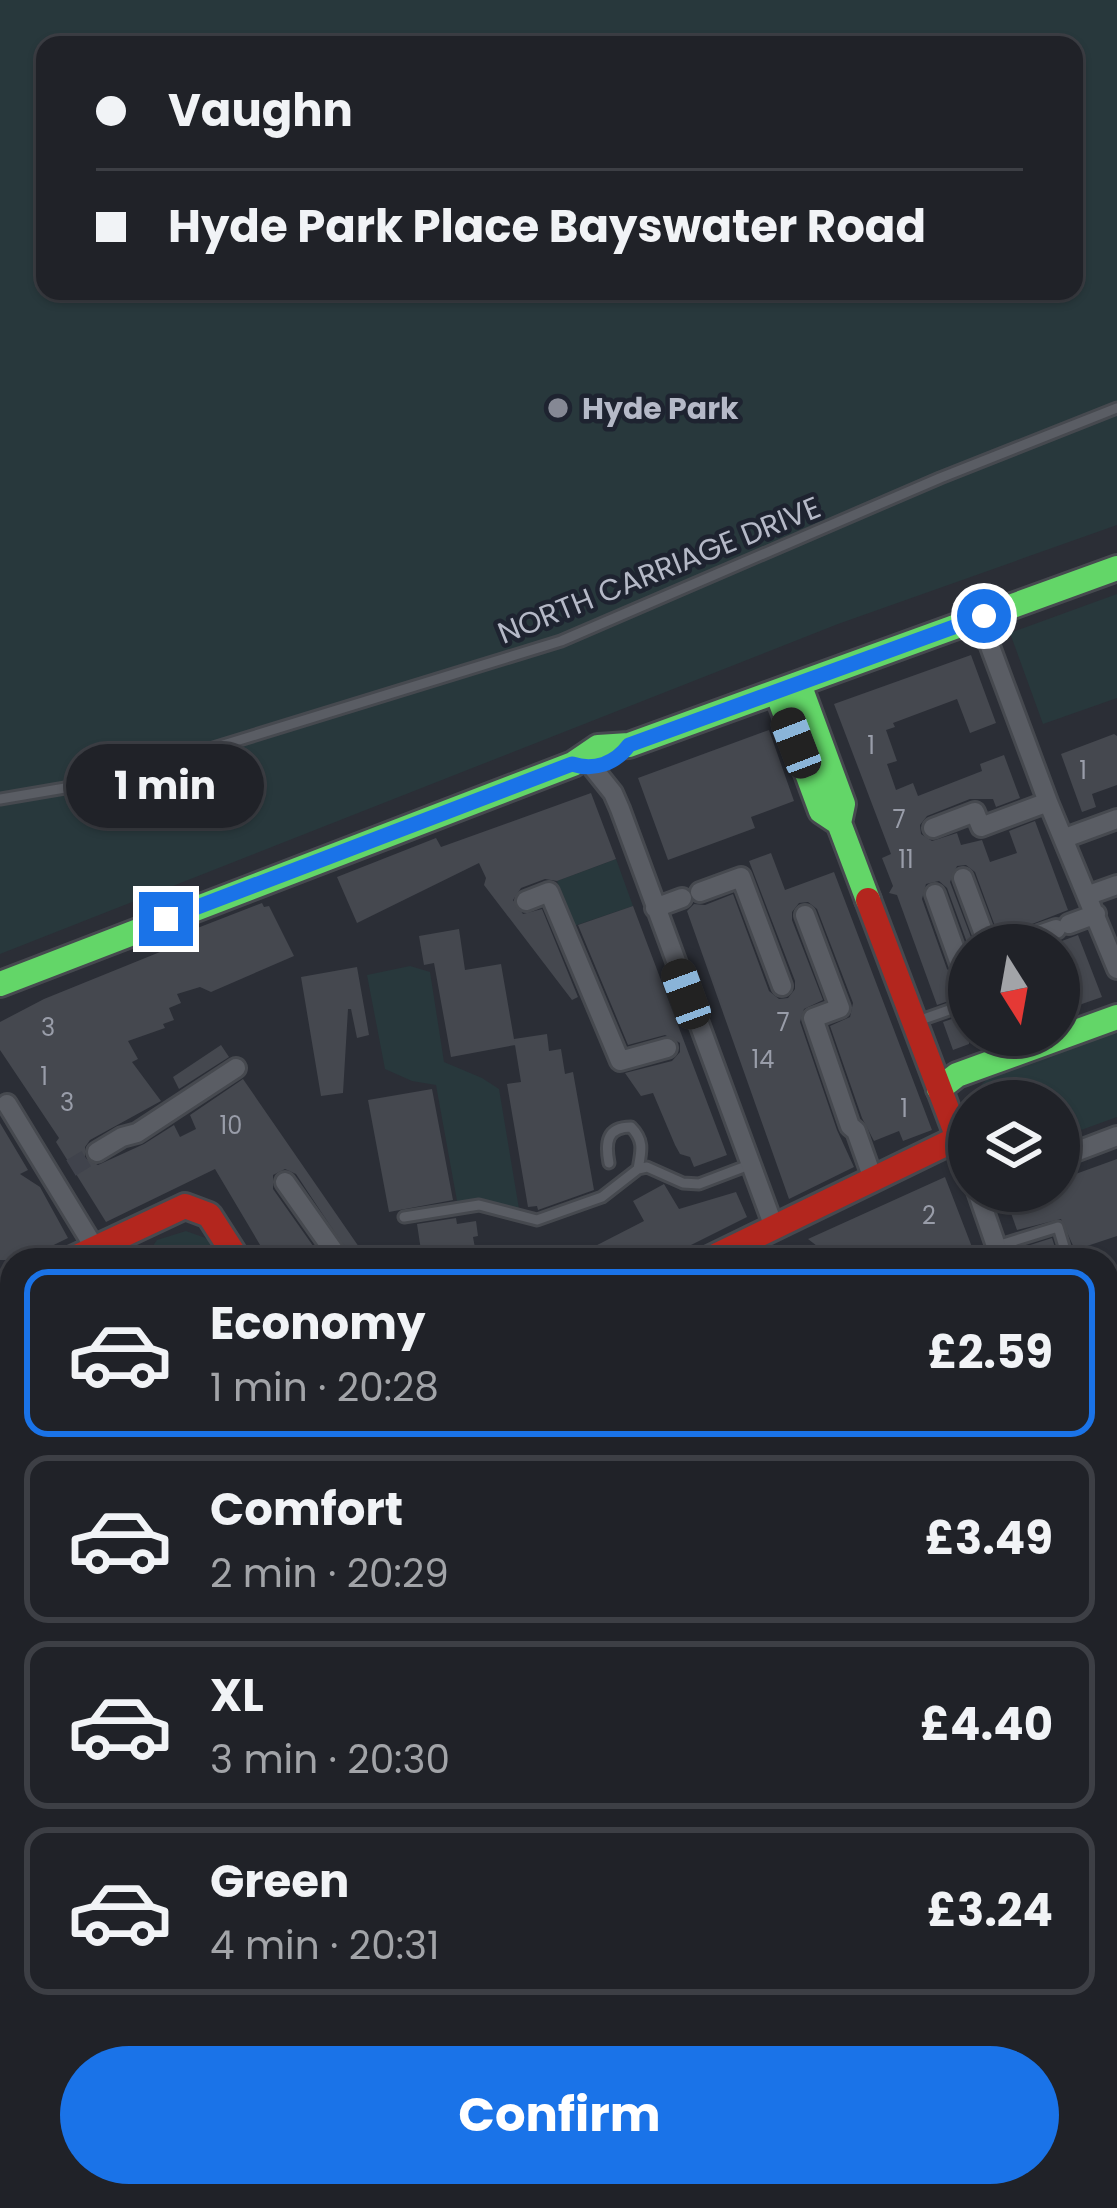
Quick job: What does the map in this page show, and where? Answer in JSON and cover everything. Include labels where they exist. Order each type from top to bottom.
[{"type":"main road","points":[[0,984],[368,841],[583,766],[616,759],[629,745],[1117,568]]},
{"type":"main road","points":[[788,688],[843,804],[839,824],[948,1112]]},
{"type":"main road","points":[[939,1089],[957,1076],[1117,1017]]},
{"type":"main road","points":[[731,1248],[948,1143]]},
{"type":"main road","points":[[110,1248],[185,1206],[209,1215],[230,1248]]},
{"type":"street","points":[[984,616],[988,640],[1048,802],[1117,969]]},
{"type":"street","points":[[583,766],[614,793],[655,908],[685,1042],[749,1165],[773,1227]]},
{"type":"street","points":[[933,828],[975,812],[981,827],[1048,802]]},
{"type":"street","points":[[1065,838],[1117,819]]},
{"type":"street","points":[[655,908],[741,878],[782,986]]},
{"type":"street","points":[[963,878],[980,924]]},
{"type":"street","points":[[1066,924],[1117,885]]},
{"type":"street","points":[[526,901],[549,892],[620,1061],[685,1042]]},
{"type":"street","points":[[935,894],[948,930]]},
{"type":"street","points":[[805,915],[840,1008],[813,1018],[873,1179]]},
{"type":"street","points":[[97,1152],[137,1133],[236,1068]]},
{"type":"street","points":[[7,1104],[95,1248]]},
{"type":"street","points":[[0,1138],[21,1128]]},
{"type":"street","points":[[1080,1150],[1117,1136]]},
{"type":"street","points":[[53,1178],[71,1168]]},
{"type":"street","points":[[285,1182],[332,1248]]},
{"type":"street","points":[[984,1212],[997,1248]]},
{"type":"lane","name":"NORTH CARRIAGE DRIVE","points":[[0,799],[106,782],[561,641],[940,478],[1117,408]]},
{"type":"lane","points":[[914,1022],[948,1010]]},
{"type":"lane","points":[[609,1163],[605,1146],[609,1134],[632,1127],[640,1136],[638,1169]]},
{"type":"lane","points":[[404,1217],[479,1205],[537,1220],[602,1197],[638,1169],[647,1167],[682,1183],[699,1184],[749,1165]]},
{"type":"lane","points":[[1010,1248],[1058,1227],[1065,1248]]},
{"type":"shaded area","name":"Hyde Park","points":[[0,0],[1117,0],[1117,525],[838,624],[0,954]]},
{"type":"shaded area","points":[[1117,594],[1117,698],[1043,724],[1010,633]]},
{"type":"shaded area","points":[[616,859],[633,906],[574,926],[557,881]]},
{"type":"shaded area","points":[[410,966],[430,972],[444,1062],[499,1089],[519,1209],[476,1199],[457,1201],[436,1085],[385,1069],[367,975]]},
{"type":"shaded area","points":[[1117,1026],[1117,1117],[1080,1130],[1080,1080],[986,1080],[995,1071],[1036,1056],[1080,1056],[1080,1040]]},
{"type":"shaded area","points":[[186,1231],[211,1240],[217,1248],[151,1248],[157,1240]]},
{"type":"building","points":[[971,655],[996,723],[970,733],[957,699],[893,723],[895,727],[886,730],[897,761],[887,764],[896,790],[913,783],[918,796],[982,771],[980,764],[1004,755],[1020,798],[996,807],[993,799],[970,799],[927,816],[920,825],[921,834],[932,841],[957,833],[961,845],[982,840],[990,862],[1017,853],[1009,831],[1035,821],[1068,910],[1032,924],[994,924],[975,872],[966,865],[957,866],[950,882],[966,924],[960,924],[947,888],[939,881],[926,884],[922,899],[948,970],[948,1001],[937,1005],[897,895],[889,893],[893,886],[882,858],[891,854],[834,704]]},
{"type":"building","points":[[769,730],[794,801],[751,817],[755,828],[668,860],[638,778]]},
{"type":"building","points":[[1114,734],[1117,785],[1092,794],[1096,807],[1082,812],[1061,754]]},
{"type":"building","points":[[591,793],[616,859],[557,881],[545,879],[521,888],[513,900],[523,914],[542,909],[578,997],[572,1000],[484,885],[479,863],[357,923],[337,877],[436,838],[441,847]]},
{"type":"building","points":[[771,853],[785,890],[834,872],[932,1130],[903,1141],[899,1131],[874,1141],[830,1026],[850,1017],[853,1003],[817,909],[808,902],[799,903],[792,920],[823,1000],[804,1009],[800,1022],[854,1167],[789,1199],[687,911],[694,904],[705,905],[733,894],[769,991],[779,999],[788,998],[795,981],[749,861]]},
{"type":"building","points":[[262,903],[269,906],[294,956],[211,992],[200,987],[177,994],[181,1003],[169,1008],[174,1020],[128,1041],[138,1059],[132,1062],[161,1101],[90,1140],[85,1158],[98,1165],[174,1125],[180,1137],[196,1129],[190,1115],[243,1079],[360,1248],[345,1248],[296,1174],[285,1169],[273,1175],[273,1189],[315,1248],[262,1248],[215,1169],[106,1222],[56,1142],[59,1138],[0,1050],[0,1022],[160,952],[158,947]]},
{"type":"building","points":[[633,906],[727,1155],[694,1167],[675,1145],[653,1093],[641,1096],[625,1073],[672,1061],[680,1052],[680,1043],[665,1035],[628,1045],[578,925]]},
{"type":"building","points":[[459,929],[465,970],[501,964],[515,1045],[451,1057],[434,963],[424,965],[419,936]]},
{"type":"building","points":[[1080,940],[1102,997],[1080,1005]]},
{"type":"building","points":[[357,967],[369,1035],[357,1038],[348,1009],[343,1093],[321,1096],[301,977]]},
{"type":"building","points":[[547,1034],[549,1051],[561,1049],[565,1074],[573,1072],[594,1190],[538,1210],[528,1207],[507,1084],[521,1082],[514,1039]]},
{"type":"building","points":[[221,1045],[229,1057],[179,1089],[173,1077]]},
{"type":"building","points":[[432,1089],[453,1200],[389,1212],[368,1100]]},
{"type":"building","points":[[0,1123],[28,1170],[20,1174],[40,1187],[68,1238],[48,1248],[0,1248]]},
{"type":"building","points":[[1117,1159],[1117,1236],[1074,1248],[1061,1219],[1017,1230],[1011,1212],[1080,1212],[1080,1172]]},
{"type":"building","points":[[945,1177],[948,1212],[958,1212],[972,1248],[820,1248],[808,1239]]},
{"type":"building","points":[[664,1184],[679,1209],[736,1192],[747,1217],[685,1248],[591,1248],[644,1221],[633,1201]]},
{"type":"building","points":[[456,1218],[457,1224],[476,1221],[475,1248],[421,1248],[417,1224]]},
{"type":"building","points":[[1052,1238],[1055,1248],[1024,1248]]},
{"type":"tunnel","points":[[71,1168],[97,1152]]},
{"type":"traffic: fast","points":[[0,984],[573,764],[598,747],[629,745],[1117,568]]},
{"type":"traffic: fast","points":[[799,684],[843,804],[839,823],[868,900]]},
{"type":"traffic: fast","points":[[777,692],[821,811],[839,823]]},
{"type":"traffic: fast","points":[[939,1089],[957,1075],[1117,1017]]},
{"type":"traffic: jam","points":[[732,1248],[958,1138],[868,900]]},
{"type":"traffic: jam","points":[[96,1248],[185,1206],[209,1215],[230,1248]]},
{"type":"place","name":"Hyde Park","points":[[558,408]]},
{"type":"route","points":[[166,919],[572,764],[600,766],[616,759],[629,745],[984,616]]}]
